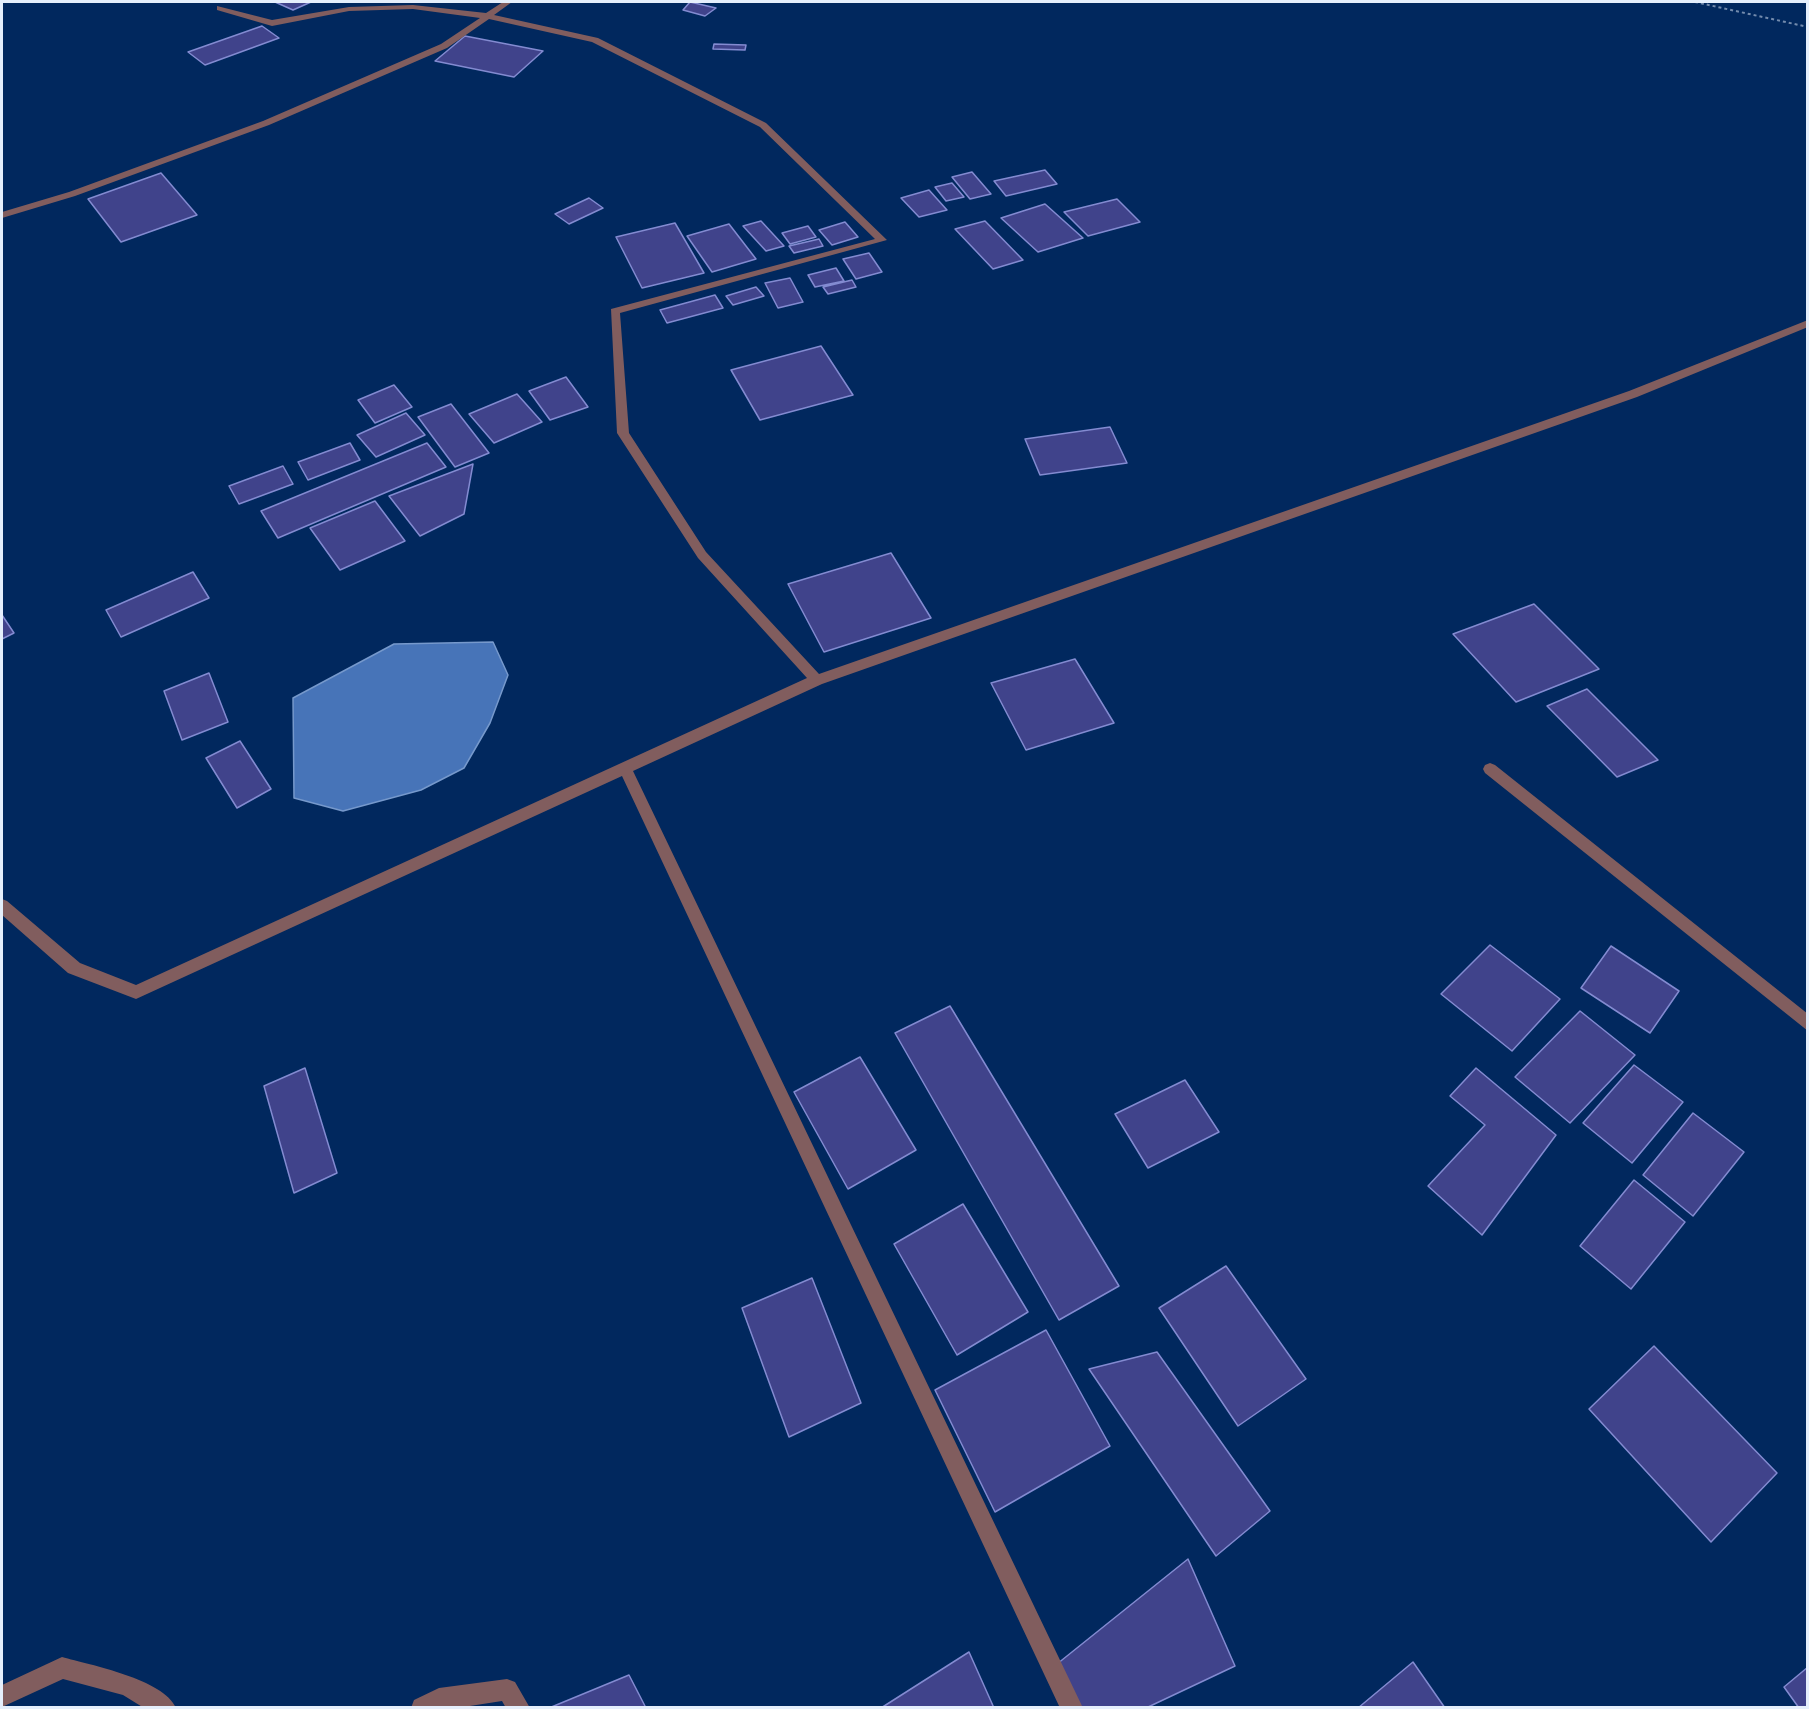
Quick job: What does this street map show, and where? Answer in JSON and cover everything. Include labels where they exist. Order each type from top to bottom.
[{"type":"street","points":[[2,215],[72,194],[266,123],[444,46],[508,2]]},
{"type":"street","points":[[220,8],[272,23],[349,9],[413,7],[487,16],[595,40],[763,125],[882,240],[615,311],[623,433],[702,555],[817,680]]},
{"type":"street","points":[[2,906],[74,968],[136,992],[817,680],[1633,394],[1808,323]]},
{"type":"street","points":[[624,768],[1072,1707]]},
{"type":"street","points":[[1490,769],[1808,1024]]},
{"type":"street","points":[[2,1696],[62,1668],[127,1685],[165,1707]]},
{"type":"street","points":[[422,1707],[439,1699],[507,1690],[519,1707]]},
{"type":"path","points":[[1695,2],[1808,27]]},
{"type":"water","points":[[493,642],[508,675],[490,723],[464,768],[421,790],[343,811],[294,798],[293,698],[394,644]]},
{"type":"building","points":[[275,2],[311,2],[293,10]]},
{"type":"building","points":[[690,2],[716,8],[705,16],[683,10]]},
{"type":"building","points":[[262,26],[279,38],[205,65],[188,52]]},
{"type":"building","points":[[465,36],[543,51],[514,77],[435,61]]},
{"type":"building","points":[[714,44],[746,45],[745,50],[713,49]]},
{"type":"building","points":[[1045,170],[1057,184],[1006,196],[994,181]]},
{"type":"building","points":[[972,172],[991,194],[970,199],[952,177]]},
{"type":"building","points":[[161,173],[197,215],[121,242],[88,199]]},
{"type":"building","points":[[952,183],[964,197],[946,201],[935,187]]},
{"type":"building","points":[[929,190],[947,210],[919,217],[901,198]]},
{"type":"building","points":[[589,198],[603,208],[569,224],[555,214]]},
{"type":"building","points":[[1117,199],[1140,222],[1088,236],[1064,212]]},
{"type":"building","points":[[1045,204],[1083,238],[1038,252],[1001,218]]},
{"type":"building","points":[[761,221],[784,246],[766,251],[743,226]]},
{"type":"building","points":[[985,221],[1023,260],[993,269],[955,229]]},
{"type":"building","points":[[845,222],[858,237],[832,245],[819,230]]},
{"type":"building","points":[[675,223],[704,273],[642,288],[616,237]]},
{"type":"building","points":[[729,224],[756,259],[712,272],[687,236]]},
{"type":"building","points":[[808,226],[816,237],[790,244],[782,233]]},
{"type":"building","points":[[819,239],[823,246],[794,253],[789,246]]},
{"type":"building","points":[[869,253],[882,272],[856,279],[843,259]]},
{"type":"building","points":[[836,268],[844,281],[815,287],[808,275]]},
{"type":"building","points":[[790,278],[803,302],[778,308],[765,283]]},
{"type":"building","points":[[852,280],[856,287],[828,294],[823,287]]},
{"type":"building","points":[[756,287],[764,296],[733,305],[726,296]]},
{"type":"building","points":[[715,295],[723,308],[667,323],[660,310]]},
{"type":"building","points":[[821,346],[853,395],[760,420],[731,370]]},
{"type":"building","points":[[566,377],[588,407],[550,420],[529,391]]},
{"type":"building","points":[[394,385],[412,407],[375,423],[358,400]]},
{"type":"building","points":[[517,394],[542,422],[494,443],[469,414]]},
{"type":"building","points":[[451,404],[489,453],[455,467],[418,417]]},
{"type":"building","points":[[406,413],[425,435],[376,457],[357,435]]},
{"type":"building","points":[[1110,427],[1127,463],[1040,475],[1025,439]]},
{"type":"building","points":[[350,443],[360,460],[308,480],[298,462]]},
{"type":"building","points":[[427,443],[446,467],[278,538],[261,511]]},
{"type":"building","points":[[473,464],[464,514],[420,536],[389,496]]},
{"type":"building","points":[[283,466],[293,484],[239,504],[229,486]]},
{"type":"building","points":[[375,501],[405,541],[340,570],[310,528]]},
{"type":"building","points":[[891,553],[931,618],[824,652],[788,584]]},
{"type":"building","points":[[193,572],[209,598],[121,637],[106,610]]},
{"type":"building","points":[[1534,604],[1599,669],[1516,702],[1453,634]]},
{"type":"building","points":[[2,615],[14,633],[2,639]]},
{"type":"building","points":[[1075,659],[1114,723],[1026,750],[991,683]]},
{"type":"building","points":[[209,673],[228,722],[182,740],[164,691]]},
{"type":"building","points":[[1587,689],[1658,760],[1617,777],[1547,706]]},
{"type":"building","points":[[240,741],[271,789],[237,808],[206,758]]},
{"type":"building","points":[[1490,945],[1560,999],[1512,1051],[1441,994]]},
{"type":"building","points":[[1611,946],[1679,991],[1650,1033],[1581,988]]},
{"type":"building","points":[[950,1006],[1119,1286],[1059,1320],[895,1033]]},
{"type":"building","points":[[1580,1011],[1635,1055],[1570,1123],[1515,1077]]},
{"type":"building","points":[[860,1057],[916,1150],[848,1189],[794,1092]]},
{"type":"building","points":[[1634,1065],[1683,1102],[1632,1163],[1583,1123]]},
{"type":"building","points":[[305,1068],[337,1173],[294,1193],[264,1086]]},
{"type":"building","points":[[1476,1068],[1556,1135],[1482,1235],[1428,1186],[1485,1125],[1450,1096]]},
{"type":"building","points":[[1185,1080],[1219,1132],[1148,1168],[1115,1114]]},
{"type":"building","points":[[1693,1113],[1744,1152],[1693,1216],[1643,1175]]},
{"type":"building","points":[[1634,1180],[1685,1222],[1631,1289],[1580,1246]]},
{"type":"building","points":[[963,1204],[1028,1312],[957,1355],[894,1244]]},
{"type":"building","points":[[1226,1266],[1306,1379],[1238,1426],[1159,1308]]},
{"type":"building","points":[[812,1278],[861,1403],[789,1437],[742,1308]]},
{"type":"building","points":[[1046,1330],[1110,1446],[995,1512],[935,1390]]},
{"type":"building","points":[[1654,1346],[1777,1473],[1711,1542],[1589,1409]]},
{"type":"building","points":[[1157,1352],[1270,1511],[1216,1556],[1089,1369]]},
{"type":"building","points":[[1188,1559],[1235,1666],[1146,1708],[1081,1708],[1057,1664]]},
{"type":"building","points":[[969,1652],[994,1708],[881,1708]]},
{"type":"building","points":[[1413,1662],[1445,1708],[1358,1708]]},
{"type":"building","points":[[1808,1667],[1808,1708],[1799,1708],[1784,1687]]},
{"type":"building","points":[[629,1675],[646,1708],[549,1708]]}]
